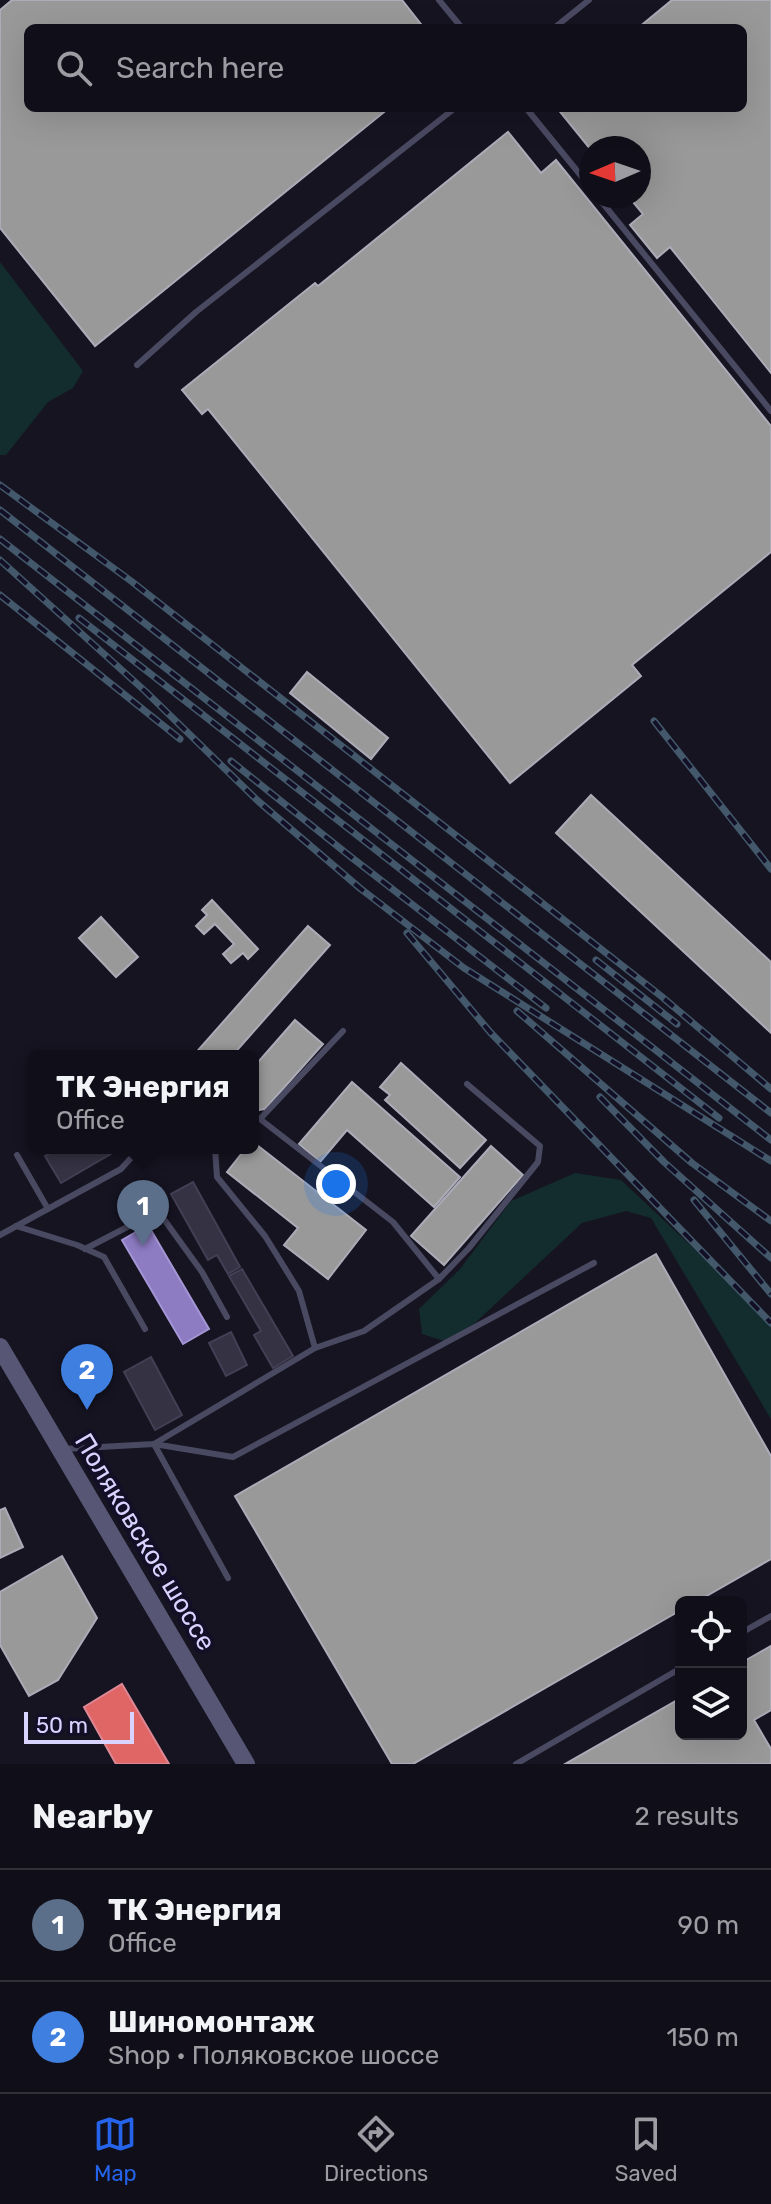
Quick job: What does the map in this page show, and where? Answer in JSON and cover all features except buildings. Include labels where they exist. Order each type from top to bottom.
[{"type":"main road","name":"Поляковское шоссе","points":[[0,1347],[246,1764]]},
{"type":"lane","points":[[439,0],[459,24]]},
{"type":"lane","points":[[559,24],[589,0]]},
{"type":"lane","points":[[137,365],[196,312],[450,112]]},
{"type":"lane","points":[[529,112],[579,173]]},
{"type":"lane","points":[[607,208],[771,411]]},
{"type":"lane","points":[[259,1116],[343,1031]]},
{"type":"lane","points":[[154,1444],[315,1348],[364,1331],[439,1279],[469,1248],[538,1162],[540,1146],[467,1084]]},
{"type":"lane","points":[[259,1121],[393,1222],[439,1279]]},
{"type":"lane","points":[[0,1235],[121,1169],[135,1154]]},
{"type":"lane","points":[[215,1154],[217,1177],[265,1236],[299,1291],[315,1348]]},
{"type":"lane","points":[[17,1155],[48,1209]]},
{"type":"lane","points":[[85,1249],[158,1211],[202,1272],[227,1317]]},
{"type":"lane","points":[[16,1226],[104,1257],[145,1329]]},
{"type":"lane","points":[[61,1450],[154,1444],[233,1457],[594,1263]]},
{"type":"lane","points":[[154,1444],[228,1578]]},
{"type":"lane","points":[[747,1630],[771,1616]]},
{"type":"lane","points":[[516,1764],[675,1671]]},
{"type":"green space","points":[[0,262],[83,371],[73,388],[48,402],[6,455],[0,455]]},
{"type":"green space","points":[[575,1173],[621,1180],[771,1321],[771,1419],[651,1218],[626,1211],[582,1223],[474,1324],[444,1341],[422,1334],[419,1309],[460,1269],[511,1201]]},
{"type":"railway","points":[[0,485],[131,581],[661,996],[771,1089]]},
{"type":"railway","points":[[0,510],[771,1113]]},
{"type":"railway","points":[[0,539],[771,1140]]},
{"type":"railway","points":[[0,560],[145,691],[258,801],[361,889],[464,968],[771,1161]]},
{"type":"railway","points":[[0,595],[180,739]]},
{"type":"railway","points":[[79,618],[719,1118]]},
{"type":"railway","points":[[654,721],[771,869]]},
{"type":"railway","points":[[231,761],[546,1008]]},
{"type":"railway","points":[[407,933],[490,1032],[771,1323]]},
{"type":"railway","points":[[596,960],[677,1024]]},
{"type":"railway","points":[[517,1011],[692,1163],[771,1221]]},
{"type":"railway","points":[[600,1097],[664,1162],[771,1258]]},
{"type":"railway","points":[[694,1200],[771,1294]]},
{"type":"place","name":"ТК Энергия","points":[[143,1246]]},
{"type":"place","name":"Шиномонтаж","points":[[87,1410]]}]
